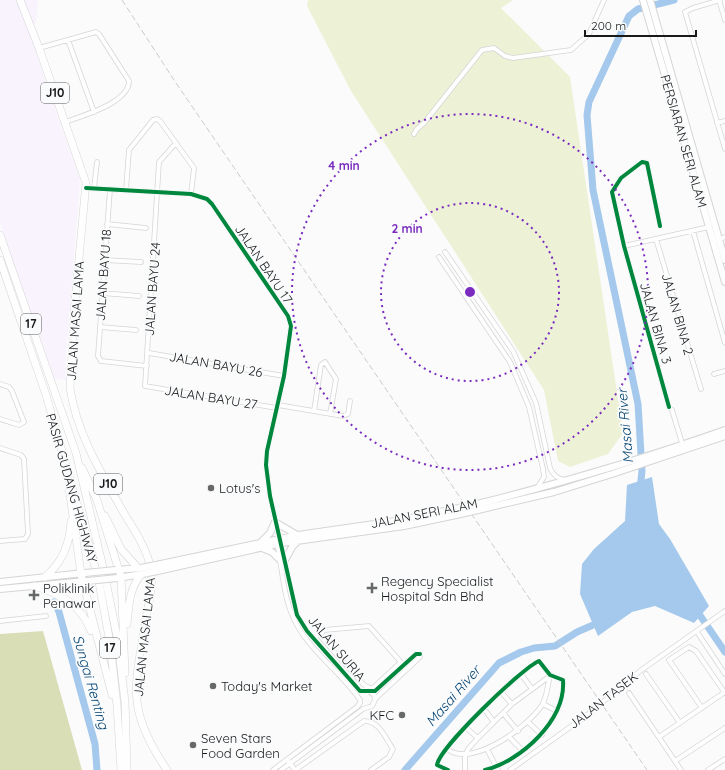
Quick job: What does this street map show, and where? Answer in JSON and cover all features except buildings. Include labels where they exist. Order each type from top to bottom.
[{"type":"main road","name":"JALAN MASAI LAMA","points":[[20,0],[39,48],[85,177],[86,188],[75,309],[70,388],[73,406],[91,454],[142,544],[151,568],[151,589],[135,692],[140,720],[146,737],[167,770]]},
{"type":"main road","name":"PERSIARAN SERI ALAM","points":[[643,0],[709,227],[719,239],[725,282]]},
{"type":"main road","name":"PERSIARAN SERI ALAM","points":[[650,0],[725,260]]},
{"type":"main road","name":"PASIR GUDANG HIGHWAY","points":[[0,235],[76,453],[106,576],[118,642],[124,702],[127,770]]},
{"type":"main road","name":"PASIR GUDANG HIGHWAY","points":[[0,260],[46,395],[98,577],[110,643],[118,719],[120,770]]},
{"type":"main road","name":"JALAN SERI ALAM","points":[[118,574],[162,567],[261,546],[279,540],[404,526],[477,507],[554,492],[634,464],[682,443],[724,433]]},
{"type":"main road","name":"JALAN SERI ALAM","points":[[649,458],[724,433]]},
{"type":"main road","points":[[76,453],[121,549],[141,571],[131,595],[125,639],[124,702]]},
{"type":"main road","name":"JALAN SERI ALAM","points":[[477,507],[634,464]]},
{"type":"main road","points":[[66,466],[83,573],[118,719]]},
{"type":"main road","points":[[96,497],[118,574],[125,639]]},
{"type":"main road","points":[[45,577],[57,564],[65,552],[71,529],[71,500]]},
{"type":"main road","points":[[275,522],[298,538],[283,560],[261,546],[275,522]]},
{"type":"main road","points":[[0,582],[83,573],[118,574]]},
{"type":"main road","points":[[1,590],[85,581],[118,574]]},
{"type":"main road","points":[[34,586],[51,591],[64,598],[77,609],[89,624],[102,657]]},
{"type":"street","points":[[414,134],[482,50],[494,48],[505,56],[513,58],[571,50],[589,34],[604,0]]},
{"type":"street","points":[[725,20],[720,0],[686,10],[725,149]]},
{"type":"street","points":[[39,48],[96,32],[99,34],[129,81],[128,87],[110,105],[65,122]]},
{"type":"street","points":[[68,40],[94,112]]},
{"type":"street","points":[[126,190],[129,150],[153,120],[157,119],[194,168],[191,194]]},
{"type":"street","points":[[717,123],[725,120]]},
{"type":"street","name":"JALAN BAYU 24","points":[[145,386],[159,162],[176,143]]},
{"type":"street","points":[[94,188],[97,162]]},
{"type":"street","name":"JALAN BINA 3","points":[[660,226],[647,163],[645,162],[621,178],[612,192],[624,246],[670,408],[682,443]]},
{"type":"street","name":"JALAN BAYU 17","points":[[86,188],[191,194],[206,198],[212,204],[288,316],[291,326],[284,376],[267,451],[266,465],[279,540]]},
{"type":"street","name":"JALAN BAYU 18","points":[[110,189],[106,224],[99,360],[147,366]]},
{"type":"street","points":[[106,224],[146,228]]},
{"type":"street","points":[[624,246],[709,227]]},
{"type":"street","points":[[694,230],[725,343]]},
{"type":"street","name":"JALAN BINA 2","points":[[656,238],[701,389]]},
{"type":"street","points":[[445,252],[513,351],[536,403],[553,474],[558,478],[568,481]]},
{"type":"street","points":[[439,257],[510,362],[529,407],[544,477],[541,484],[535,490]]},
{"type":"street","points":[[104,260],[141,262]]},
{"type":"street","points":[[102,293],[139,296]]},
{"type":"street","points":[[100,327],[136,330]]},
{"type":"street","name":"JALAN BAYU 26","points":[[148,353],[284,376]]},
{"type":"street","points":[[314,411],[321,364],[325,362],[336,379],[330,414]]},
{"type":"street","points":[[714,374],[725,371]]},
{"type":"street","points":[[0,384],[9,387],[12,390],[24,422],[22,425],[0,419]]},
{"type":"street","name":"JALAN BAYU 27","points":[[145,386],[330,414],[347,415],[350,402]]},
{"type":"street","points":[[0,448],[21,455],[24,459],[28,534],[25,539],[0,541]]},
{"type":"street","name":"JALAN SURIA","points":[[279,540],[293,617],[303,634],[360,702]]},
{"type":"street","name":"JALAN SURIA","points":[[283,560],[297,615],[307,631],[359,691],[365,692]]},
{"type":"street","name":"JALAN TASEK","points":[[510,770],[587,715],[640,671],[725,611]]},
{"type":"street","points":[[0,621],[46,616]]},
{"type":"street","points":[[369,626],[404,665],[373,688],[370,688],[363,684],[321,637],[321,633],[324,630],[369,626]]},
{"type":"street","points":[[697,632],[725,674]]},
{"type":"street","points":[[659,737],[725,693],[696,651],[689,647],[669,660],[702,708]]},
{"type":"street","points":[[448,770],[437,765],[446,748],[501,692],[521,674],[539,661],[550,675],[561,679],[564,682],[557,711],[542,735],[497,769],[485,770]]},
{"type":"street","points":[[281,770],[290,760],[357,707],[360,702],[360,695],[365,692],[375,691],[404,665]]},
{"type":"street","points":[[273,770],[373,704],[375,699],[404,665]]},
{"type":"street","points":[[342,671],[351,677],[356,676]]},
{"type":"street","points":[[521,674],[532,688]]},
{"type":"street","points":[[646,674],[680,723]]},
{"type":"street","points":[[465,770],[465,757],[468,750],[478,738],[512,704],[550,675]]},
{"type":"street","points":[[446,748],[454,755],[465,757],[488,751],[510,738],[528,722],[543,704],[550,675]]},
{"type":"street","points":[[370,692],[375,699]]},
{"type":"street","points":[[501,692],[512,704]]},
{"type":"street","points":[[629,693],[681,770]]},
{"type":"street","points":[[360,702],[367,707]]},
{"type":"street","points":[[543,704],[557,711]]},
{"type":"street","points":[[484,709],[494,722]]},
{"type":"street","points":[[503,713],[518,731]]},
{"type":"street","points":[[290,760],[297,769],[364,721],[370,721],[377,725],[393,749],[389,757],[371,770]]},
{"type":"street","points":[[528,722],[542,735]]},
{"type":"street","points":[[465,727],[478,738]]},
{"type":"street","points":[[675,761],[725,728]]},
{"type":"street","points":[[510,738],[522,750]]},
{"type":"street","points":[[488,751],[497,769]]},
{"type":"street","points":[[708,770],[725,759]]},
{"type":"shaded area","points":[[0,0],[38,0],[36,23],[27,27],[80,180],[65,370],[66,380],[53,379],[0,223]]},
{"type":"green space","points":[[308,0],[513,0],[501,8],[570,77],[623,433],[608,454],[570,467],[558,461],[544,390],[351,91],[307,6]]},
{"type":"green space","points":[[43,631],[82,770],[0,770],[0,634]]},
{"type":"water","points":[[652,477],[659,524],[670,539],[709,606],[694,623],[655,606],[632,612],[598,636],[580,594],[582,564],[594,549],[625,521],[627,485]]},
{"type":"waterway","name":"Masai River","points":[[640,489],[642,471],[638,404],[593,190],[587,115],[589,102],[629,16],[638,9],[674,0]]},
{"type":"waterway","name":"Sungai Renting","points":[[54,602],[59,612],[95,744],[97,770]]},
{"type":"waterway","points":[[695,608],[725,652]]},
{"type":"waterway","name":"Masai River","points":[[405,770],[499,663],[521,652],[534,648],[555,646],[577,632],[600,622]]},
{"type":"railway","points":[[122,0],[176,83],[647,770]]},
{"type":"cycle path","points":[[660,226],[647,163],[642,162],[621,178],[612,192],[624,246],[669,407]]},
{"type":"cycle path","points":[[86,188],[191,194],[207,199],[212,204],[288,316],[291,326],[284,376],[267,451],[266,465],[270,496],[297,615],[307,631],[360,691],[375,691],[416,654],[420,654]]},
{"type":"cycle path","points":[[448,770],[437,765],[441,756],[451,743],[482,709],[500,692],[539,661],[550,675],[563,680],[562,695],[557,710],[539,737],[526,748],[513,758],[485,770]]},
{"type":"place","name":"Lotus's","points":[[211,488]]},
{"type":"place","name":"Regency Specialist Hospital Sdn Bhd","points":[[372,588]]},
{"type":"place","name":"Poliklinik Penawar","points":[[34,595]]},
{"type":"place","name":"Today's Market","points":[[213,686]]},
{"type":"place","name":"KFC","points":[[402,715]]},
{"type":"place","name":"Seven Stars Food Garden","points":[[193,745]]}]
